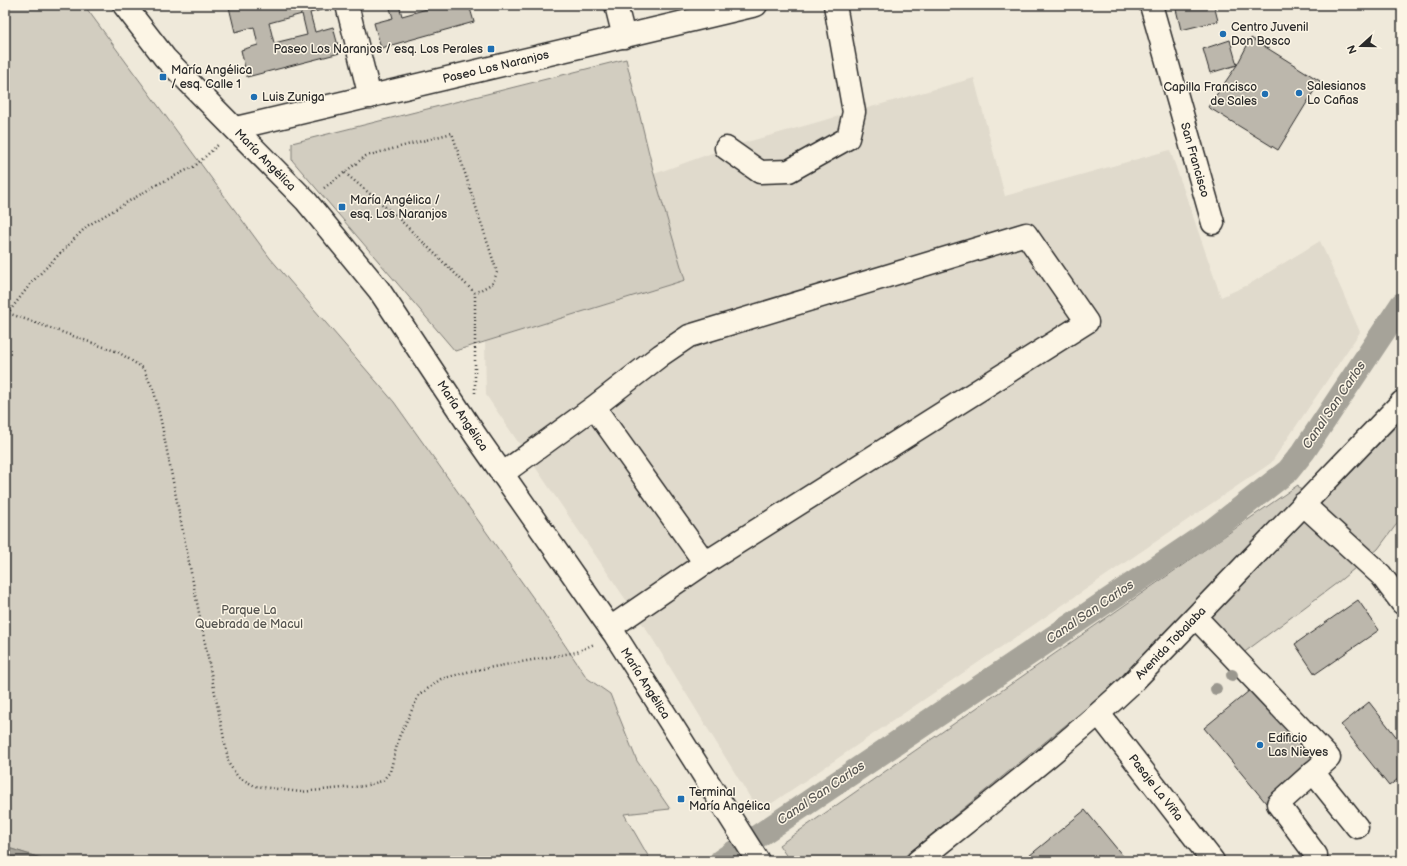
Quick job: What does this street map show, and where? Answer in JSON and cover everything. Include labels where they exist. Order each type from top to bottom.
[{"type":"street","name":"María Angélica","points":[[124,5],[165,58],[186,81],[236,128],[306,201],[379,290],[419,352],[502,474],[613,631],[758,861]]},
{"type":"street","points":[[347,5],[370,97]]},
{"type":"street","points":[[616,5],[624,36]]},
{"type":"street","name":"Paseo Los Naranjos","points":[[236,128],[756,5]]},
{"type":"street","points":[[726,148],[760,172],[789,171],[848,138],[854,112],[835,5]]},
{"type":"street","name":"San Francisco","points":[[1151,5],[1212,223]]},
{"type":"street","points":[[502,474],[594,407],[661,355],[689,336],[1026,234],[1087,322],[705,563],[613,631]]},
{"type":"street","name":"Avenida Tobalaba","points":[[918,861],[1037,766],[1099,714],[1132,683],[1402,402]]},
{"type":"street","points":[[594,407],[705,563]]},
{"type":"street","points":[[1303,504],[1381,575],[1402,603]]},
{"type":"street","points":[[1204,625],[1329,758],[1278,804],[1316,855]]},
{"type":"street","name":"Pasaje La Viña","points":[[1099,714],[1213,861]]},
{"type":"street","points":[[1313,772],[1358,828]]},
{"type":"path","points":[[5,317],[6,313],[32,282],[87,226],[158,184],[195,166],[236,128]]},
{"type":"path","points":[[306,201],[366,156],[452,133],[497,272],[493,283],[475,293]]},
{"type":"path","points":[[345,173],[394,214],[475,293],[476,396]]},
{"type":"path","points":[[6,313],[118,352],[143,368],[154,391],[161,421],[229,764],[238,777],[255,786],[300,792],[364,786],[382,781],[390,772],[398,737],[419,695],[441,679],[471,670],[577,652],[613,631]]},
{"type":"shaded area","points":[[974,78],[1005,196],[1170,150],[1221,297],[1248,285],[1320,241],[1360,332],[1271,463],[759,812],[652,638],[486,395],[485,342],[685,280],[654,174],[726,148]]},
{"type":"shaded area","points":[[5,847],[50,861],[5,861]]},
{"type":"green space","name":"Parque La Quebrada de Macul","points":[[5,5],[84,5],[270,258],[394,402],[536,602],[587,678],[610,694],[637,761],[670,809],[624,814],[651,861],[50,861],[5,847]]},
{"type":"green space","points":[[626,59],[654,174],[685,280],[455,351],[292,160],[292,143]]},
{"type":"green space","points":[[1402,420],[1402,517],[1378,549],[1337,583],[1242,654],[1208,621]]},
{"type":"green space","points":[[1298,485],[1301,491],[1127,675],[899,861],[790,861],[779,845]]},
{"type":"building","points":[[236,5],[328,5],[329,8],[310,13],[315,32],[333,27],[340,53],[247,77],[241,50],[258,45],[254,27],[235,32],[229,7]],"holes":[[[302,14],[307,35],[274,43],[269,23]]]},
{"type":"building","points":[[389,5],[399,5],[402,16],[434,7],[434,5],[469,5],[474,22],[381,48],[374,23],[393,18]]},
{"type":"building","points":[[1175,5],[1214,5],[1218,21],[1181,30]]},
{"type":"building","name":"Capilla Francisco de Sales","points":[[1251,38],[1320,81],[1278,150],[1208,107],[1237,65]]},
{"type":"building","points":[[1230,40],[1237,65],[1210,73],[1203,49]]},
{"type":"building","points":[[1358,600],[1379,630],[1315,674],[1295,644]]},
{"type":"building","name":"Edificio Las Nieves","points":[[1255,686],[1316,761],[1266,803],[1204,728]]},
{"type":"building","points":[[1369,702],[1402,744],[1402,776],[1389,786],[1341,725]]},
{"type":"building","points":[[1085,810],[1127,861],[1033,861],[1029,856]]},
{"type":"waterway","name":"Canal San Carlos","points":[[721,861],[1214,529],[1288,471],[1304,451],[1402,304]]},
{"type":"place","name":"Centro Juvenil Don Bosco","points":[[1223,34]]},
{"type":"place","name":"Paseo Los Naranjos / esq. Los Perales","points":[[491,49]]},
{"type":"place","name":"María Angélica / esq. Calle 1","points":[[163,77]]},
{"type":"place","name":"Salesianos Lo Cañas","points":[[1299,93]]},
{"type":"place","name":"Capilla Francisco de Sales","points":[[1265,94]]},
{"type":"place","name":"Luis Zuniga","points":[[254,97]]},
{"type":"place","name":"María Angélica / esq. Los Naranjos","points":[[342,207]]},
{"type":"place","name":"Edificio Las Nieves","points":[[1260,745]]},
{"type":"place","name":"Terminal María Angélica","points":[[681,799]]}]
